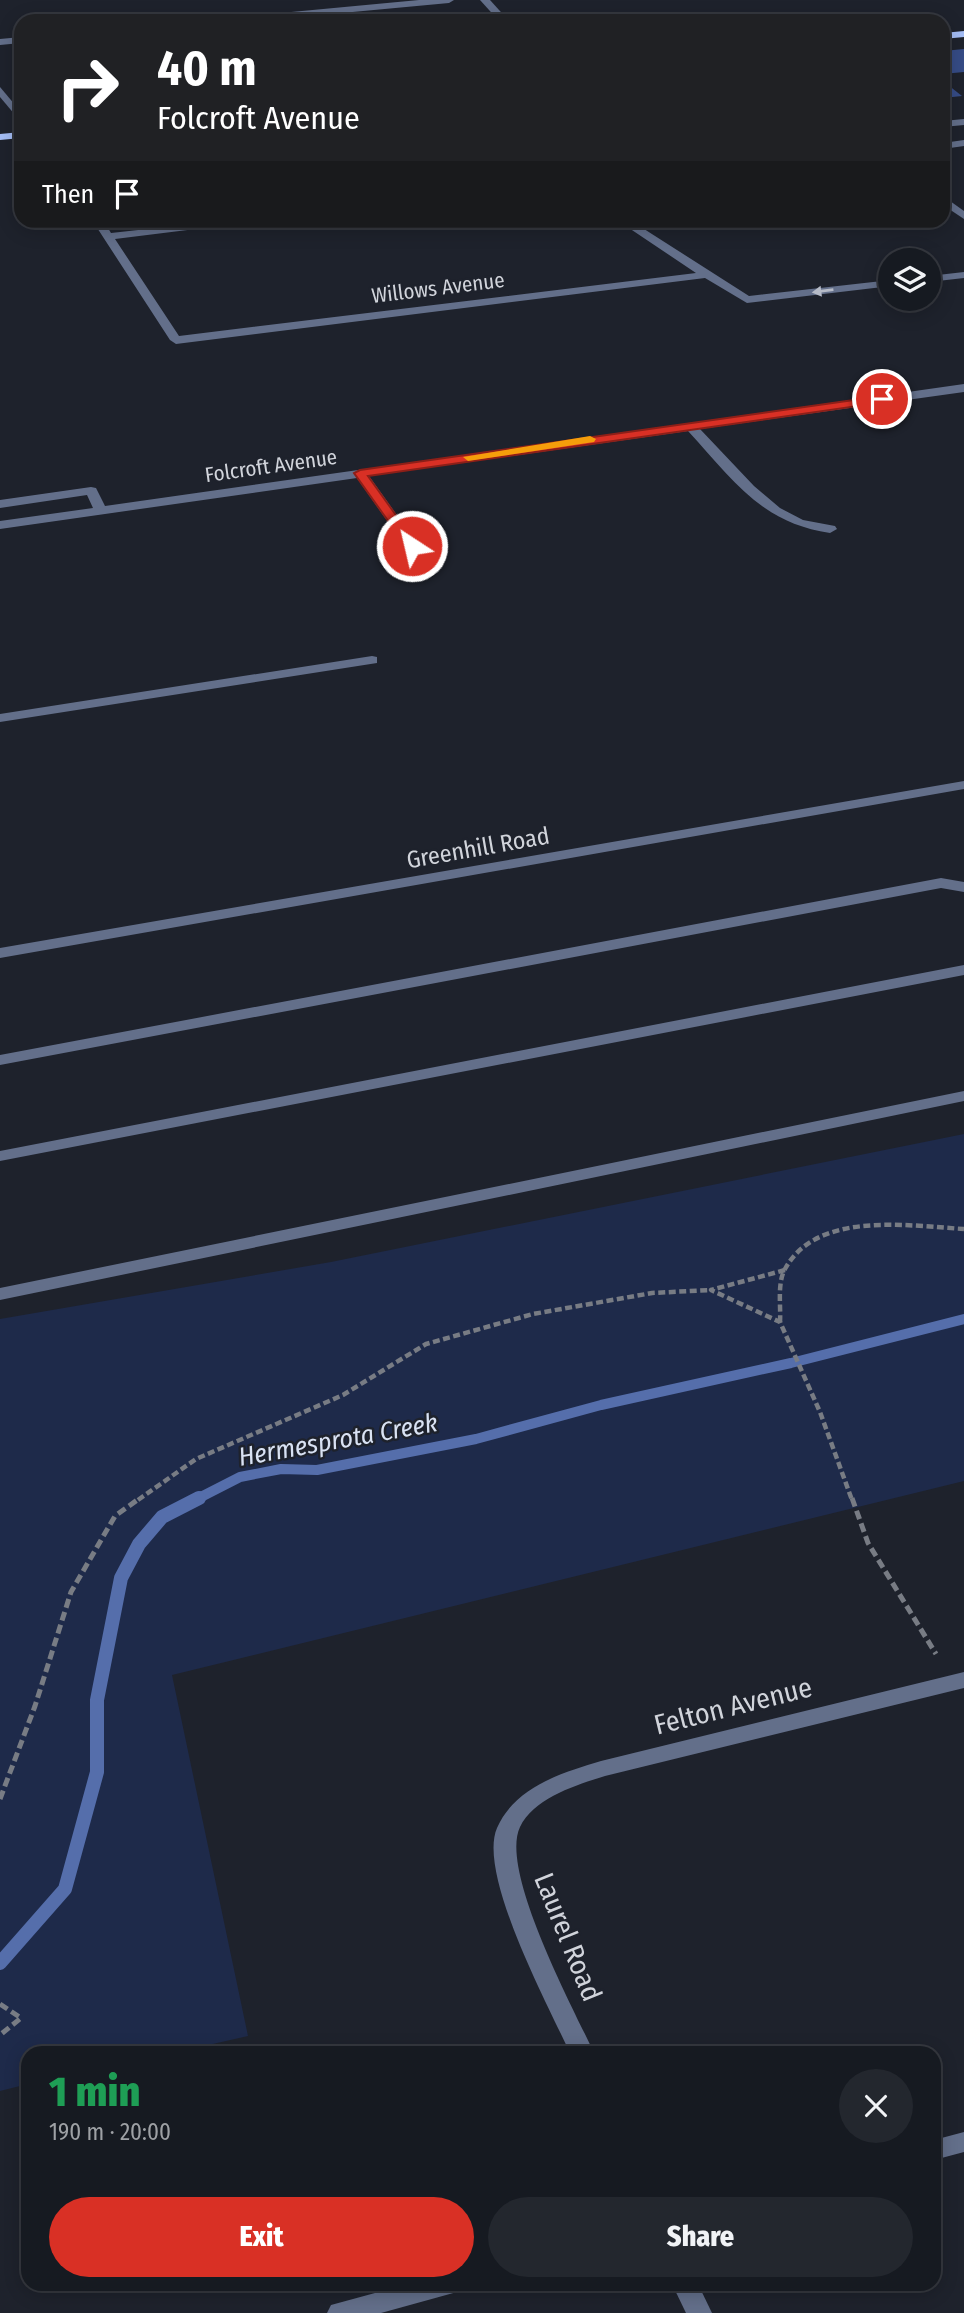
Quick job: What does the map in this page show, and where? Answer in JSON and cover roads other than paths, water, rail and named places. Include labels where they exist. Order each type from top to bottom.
[{"type":"street","points":[[303,14],[449,0]]},
{"type":"street","points":[[485,0],[497,14]]},
{"type":"street","points":[[0,90],[14,111]]},
{"type":"street","points":[[950,205],[964,216]]},
{"type":"street","points":[[102,228],[108,237],[191,228]]},
{"type":"street","points":[[634,228],[747,300],[878,285]]},
{"type":"street","name":"Willows Avenue","points":[[108,237],[176,340],[704,275]]},
{"type":"street","points":[[941,278],[964,275]]},
{"type":"street","name":"Folcroft Avenue","points":[[0,524],[964,388]]},
{"type":"street","points":[[689,425],[774,509],[798,522],[830,529]]},
{"type":"street","points":[[360,473],[412,546]]},
{"type":"street","points":[[0,504],[91,491],[101,510]]},
{"type":"street","points":[[0,718],[373,660]]},
{"type":"street","name":"Greenhill Road","points":[[0,953],[964,786]]},
{"type":"street","points":[[0,1060],[941,883],[964,887]]},
{"type":"street","points":[[0,1156],[964,970]]},
{"type":"street","points":[[0,1294],[964,1096]]},
{"type":"street","name":"Felton Avenue","points":[[524,1807],[543,1793],[611,1767],[964,1680]]},
{"type":"street","name":"Laurel Road","points":[[524,1807],[512,1821],[506,1836],[504,1861],[517,1904],[579,2046]]},
{"type":"street","points":[[941,2148],[964,2142]]},
{"type":"street","points":[[340,2313],[422,2291]]},
{"type":"street","points":[[688,2291],[699,2313]]},
{"type":"waterway","name":"Hermesprota Creek","points":[[195,1500],[240,1477],[281,1469],[317,1470],[476,1439],[601,1405],[791,1363],[964,1319]]},
{"type":"waterway","name":"Hermesprota Creek","points":[[0,1963],[65,1889],[97,1772],[97,1700],[121,1578],[139,1544],[162,1517],[199,1498]]}]
